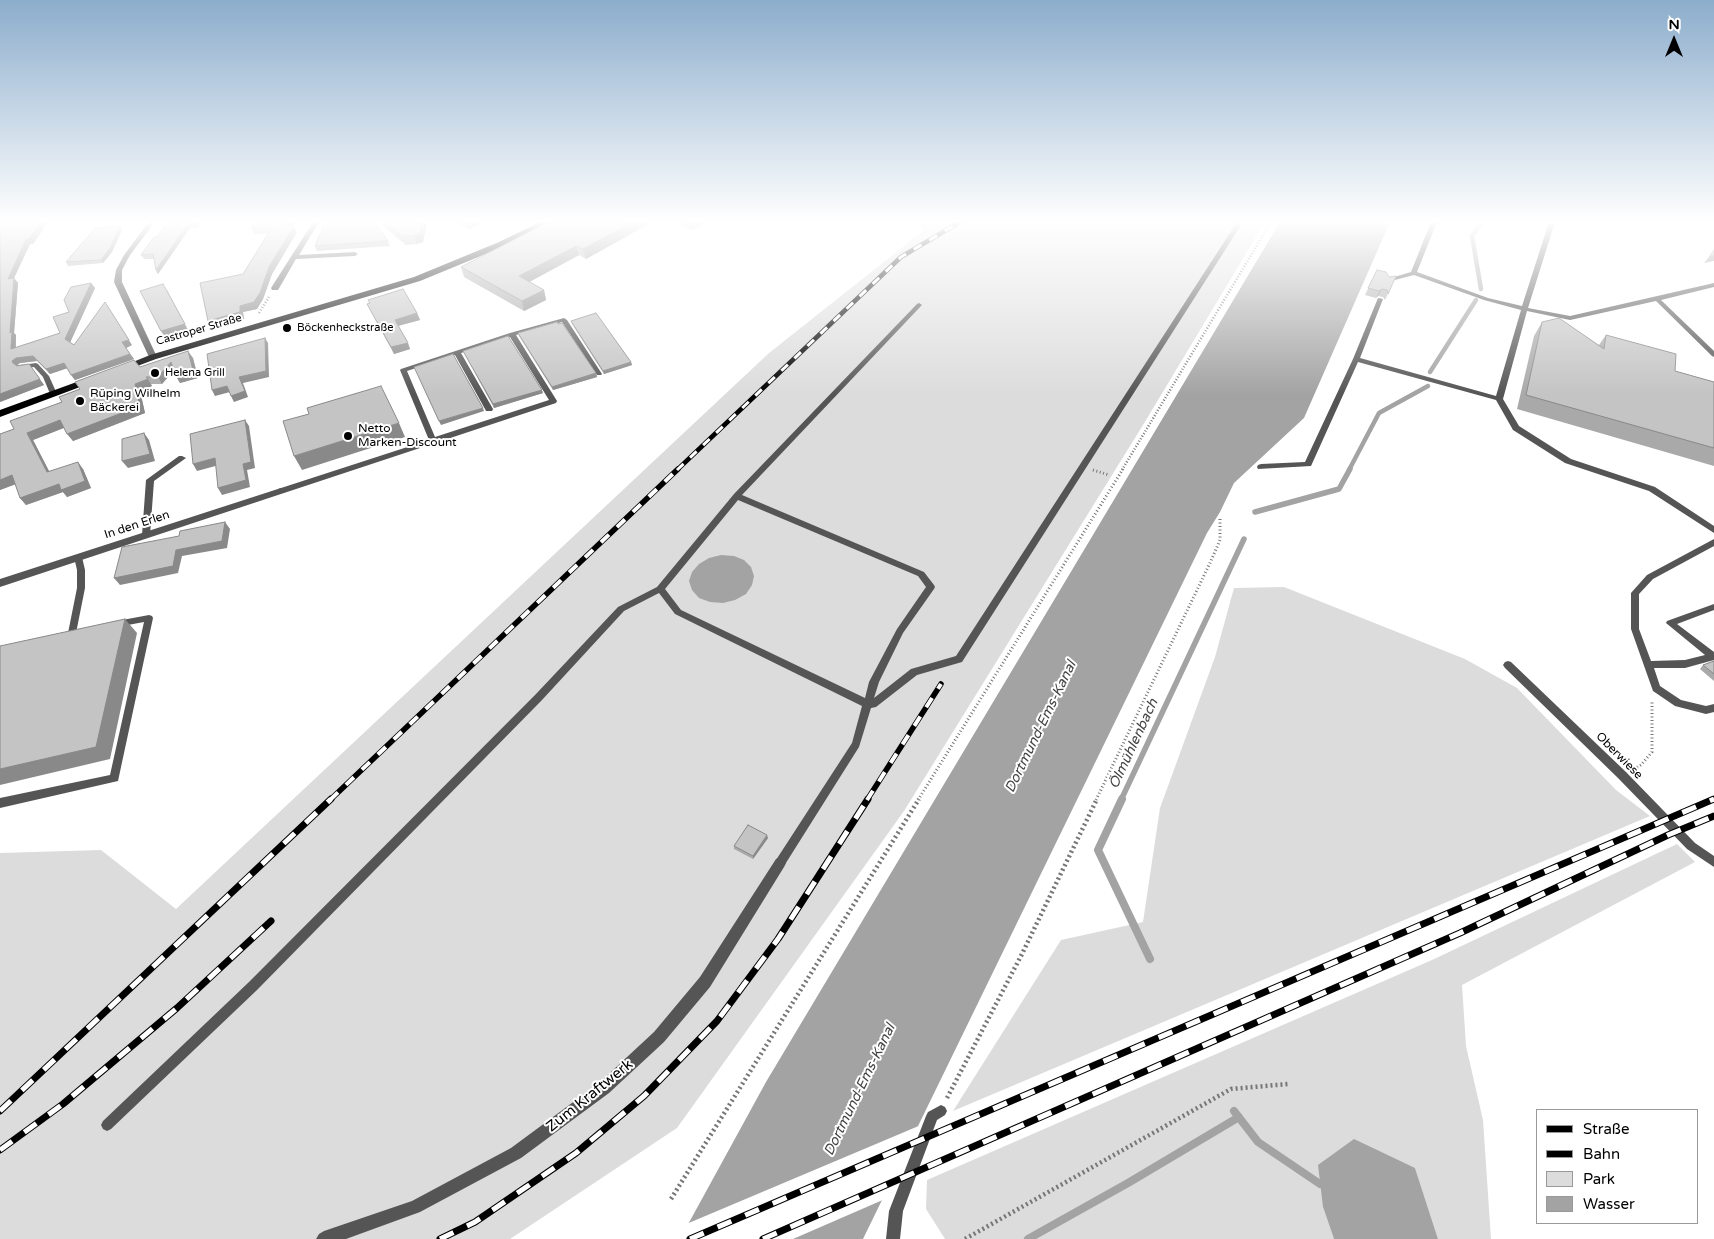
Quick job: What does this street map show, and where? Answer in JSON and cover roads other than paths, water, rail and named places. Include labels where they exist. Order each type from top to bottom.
[{"type":"main road","name":"Castroper Straße","points":[[0,414],[153,357],[411,280]]},
{"type":"street","points":[[118,280],[153,357]]},
{"type":"street","points":[[275,288],[280,280]]},
{"type":"street","name":"In den Erlen","points":[[0,583],[281,491]]},
{"type":"street","name":"Zum Kraftwerk","points":[[324,1239],[415,1207],[516,1153],[604,1088],[659,1037],[705,982],[780,863]]},
{"type":"lane","points":[[660,589],[678,612],[867,704],[873,704],[914,672],[959,658],[1203,280]]},
{"type":"lane","points":[[1433,280],[1486,299],[1570,318],[1714,285]]},
{"type":"lane","points":[[1499,399],[1533,280]]},
{"type":"lane","points":[[1261,467],[1308,464],[1356,360],[1380,299]]},
{"type":"lane","points":[[1657,299],[1714,355]]},
{"type":"lane","points":[[107,1125],[260,979],[622,609],[660,589],[737,496],[919,305]]},
{"type":"lane","points":[[433,441],[403,370],[512,334],[564,320],[599,374]]},
{"type":"lane","points":[[281,491],[553,401],[512,334]]},
{"type":"lane","points":[[457,352],[488,409]]},
{"type":"lane","points":[[1356,360],[1499,399],[1516,428],[1568,461],[1652,489],[1714,530]]},
{"type":"lane","points":[[21,367],[36,365],[46,376],[53,394]]},
{"type":"lane","points":[[146,535],[150,480],[182,458]]},
{"type":"lane","points":[[737,496],[922,574],[930,587],[900,631],[874,682],[856,744],[780,863]]},
{"type":"lane","points":[[1714,542],[1650,577],[1635,593],[1635,629],[1656,688],[1678,703],[1706,710],[1714,708]]},
{"type":"lane","points":[[72,633],[81,588],[81,570],[78,558]]},
{"type":"lane","points":[[1714,607],[1670,623],[1714,656]]},
{"type":"lane","points":[[0,803],[114,778],[149,618],[110,625]]},
{"type":"lane","points":[[1648,665],[1685,664],[1714,656]]},
{"type":"lane","name":"Oberwiese","points":[[1508,666],[1622,776],[1690,846],[1714,862]]},
{"type":"lane","points":[[893,1239],[896,1211],[932,1116],[941,1111]]},
{"type":"water","name":"Dortmund-Ems-Kanal","points":[[1245,280],[1365,280],[1304,418],[1234,483],[1207,533],[863,1239],[680,1239],[766,1082]]},
{"type":"water","points":[[721,555],[734,556],[744,560],[751,567],[754,576],[752,585],[746,594],[735,600],[723,603],[710,602],[699,598],[692,590],[689,581],[692,572],[699,564],[709,558]]},
{"type":"water","points":[[1354,1139],[1415,1168],[1438,1239],[1334,1239],[1323,1207],[1318,1165]]},
{"type":"waterway","name":"Ölmühlenbach","points":[[1479,280],[1481,289]]},
{"type":"waterway","name":"Ölmühlenbach","points":[[1430,372],[1476,300]]},
{"type":"waterway","name":"Ölmühlenbach","points":[[1349,470],[1379,413],[1428,386]]},
{"type":"waterway","name":"Ölmühlenbach","points":[[1255,512],[1339,489],[1350,469]]},
{"type":"waterway","name":"Ölmühlenbach","points":[[1121,800],[1244,539]]},
{"type":"waterway","name":"Ölmühlenbach","points":[[1122,799],[1098,850],[1150,959]]},
{"type":"waterway","name":"Ölmühlenbach","points":[[1234,1111],[1239,1117]]},
{"type":"waterway","points":[[1028,1239],[1128,1183],[1239,1117]]},
{"type":"waterway","name":"Ölmühlenbach","points":[[1239,1117],[1258,1142],[1320,1184]]},
{"type":"railway","points":[[677,470],[877,280]]},
{"type":"railway","points":[[330,800],[678,469]]},
{"type":"railway","points":[[867,800],[941,684]]},
{"type":"railway","points":[[0,1111],[331,799]]},
{"type":"railway","points":[[440,1239],[475,1222],[576,1153],[644,1096],[717,1021],[778,939],[868,799]]},
{"type":"railway","points":[[690,1239],[1714,799],[1712,800]]},
{"type":"railway","points":[[763,1239],[1460,933],[1668,835],[1714,816]]},
{"type":"railway","points":[[0,1150],[63,1104],[177,1008],[271,921]]},
{"type":"place","name":"Böckenheckstraße","points":[[287,328]]},
{"type":"place","name":"Helena Grill","points":[[155,373]]},
{"type":"place","name":"Rüping Wilhelm Bäckerei","points":[[80,401]]},
{"type":"place","name":"Netto Marken-Discount","points":[[348,436]]}]
